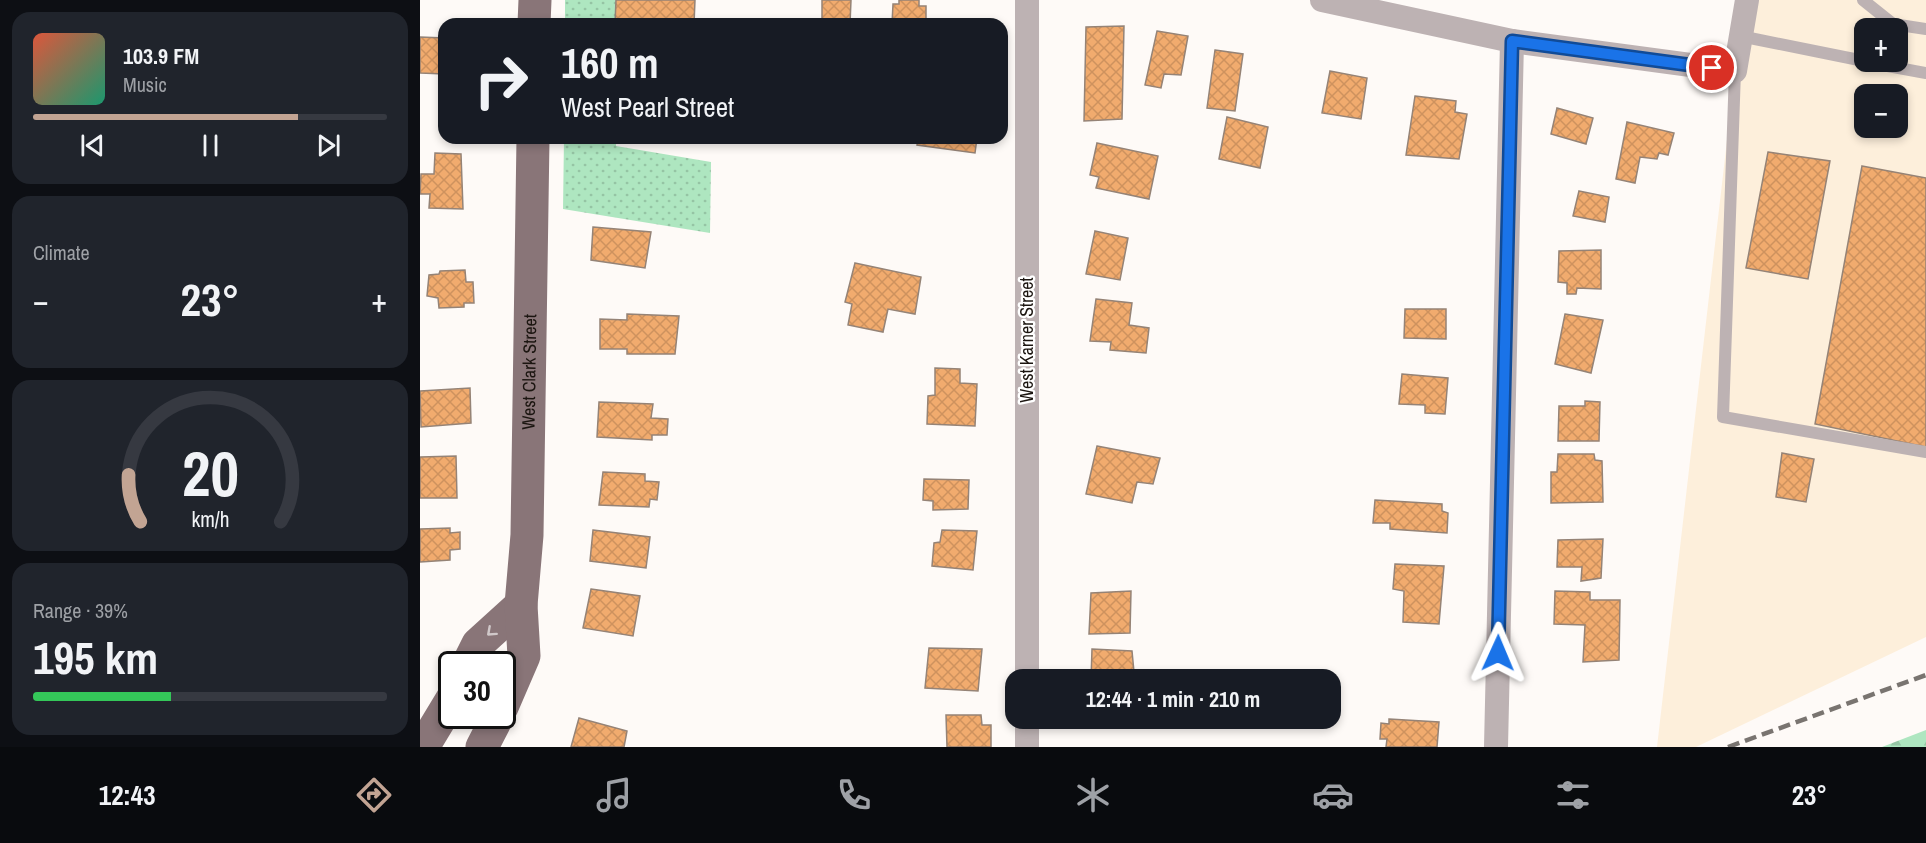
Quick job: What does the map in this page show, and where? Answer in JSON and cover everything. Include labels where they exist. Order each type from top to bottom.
[{"type":"main road","points":[[534,18],[535,0]]},
{"type":"main road","name":"West Clark Street","points":[[516,675],[524,656],[521,605],[528,535],[533,144]]},
{"type":"main road","points":[[474,651],[478,644],[521,605]]},
{"type":"main road","points":[[423,747],[438,722]]},
{"type":"main road","points":[[482,747],[491,729]]},
{"type":"street","name":"West Karner Street","points":[[1027,669],[1028,0]]},
{"type":"street","points":[[1322,0],[1512,41],[1735,71],[1747,0]]},
{"type":"street","points":[[1496,747],[1512,41]]},
{"type":"street","points":[[1027,729],[1027,747]]},
{"type":"lane","points":[[1863,0],[1893,24],[1926,30]]},
{"type":"lane","points":[[1740,36],[1854,59]]},
{"type":"lane","points":[[1908,70],[1926,74]]},
{"type":"lane","points":[[1735,71],[1723,417],[1926,452]]},
{"type":"shaded area","points":[[1747,0],[1926,0],[1926,637],[1696,747],[1657,747],[1735,71]]},
{"type":"green space","points":[[565,0],[616,0],[615,18],[565,18]]},
{"type":"green space","points":[[564,144],[616,144],[616,146],[711,162],[710,233],[563,209]]},
{"type":"green space","points":[[1926,730],[1926,747],[1882,747]]},
{"type":"building","points":[[616,0],[695,0],[694,18],[615,18]]},
{"type":"building","points":[[822,0],[851,0],[850,18],[822,18]]},
{"type":"building","points":[[899,0],[919,0],[919,6],[926,6],[926,18],[892,18],[893,4],[899,4]]},
{"type":"building","points":[[1124,26],[1122,119],[1084,121],[1086,27]]},
{"type":"building","points":[[1157,31],[1188,36],[1181,75],[1164,74],[1161,88],[1145,85]]},
{"type":"building","points":[[420,37],[438,38],[438,74],[420,73]]},
{"type":"building","points":[[1215,50],[1243,54],[1235,111],[1207,108]]},
{"type":"building","points":[[1330,71],[1367,78],[1361,119],[1322,113]]},
{"type":"building","points":[[1415,96],[1456,101],[1455,112],[1467,114],[1459,159],[1406,155]]},
{"type":"building","points":[[1557,108],[1593,118],[1586,144],[1551,134]]},
{"type":"building","points":[[1227,117],[1268,127],[1260,168],[1219,159]]},
{"type":"building","points":[[1627,122],[1674,133],[1668,155],[1659,153],[1657,159],[1640,157],[1635,183],[1616,179]]},
{"type":"building","points":[[1097,143],[1158,156],[1149,199],[1096,188],[1099,177],[1090,175]]},
{"type":"building","points":[[917,144],[976,144],[975,153]]},
{"type":"building","points":[[1768,152],[1830,161],[1808,279],[1746,268]]},
{"type":"building","points":[[435,153],[461,154],[463,209],[429,208],[430,194],[420,194],[421,174],[434,174]]},
{"type":"building","points":[[1862,166],[1926,178],[1926,447],[1815,424]]},
{"type":"building","points":[[1579,191],[1609,197],[1605,222],[1573,216]]},
{"type":"building","points":[[593,227],[651,232],[645,268],[591,260]]},
{"type":"building","points":[[1095,231],[1128,238],[1120,280],[1086,274]]},
{"type":"building","points":[[1601,250],[1601,289],[1577,288],[1576,294],[1567,294],[1567,283],[1558,282],[1559,251]]},
{"type":"building","points":[[855,263],[921,277],[915,314],[888,309],[883,332],[848,325],[852,304],[845,302]]},
{"type":"building","points":[[465,270],[466,282],[473,282],[474,303],[464,303],[464,307],[439,308],[438,298],[427,296],[429,275],[439,274],[440,271]]},
{"type":"building","points":[[1096,299],[1132,303],[1129,325],[1149,328],[1146,353],[1110,350],[1111,342],[1090,341]]},
{"type":"building","points":[[1405,309],[1446,309],[1446,339],[1404,338]]},
{"type":"building","points":[[627,314],[679,316],[675,354],[627,354],[627,349],[600,349],[600,319],[627,320]]},
{"type":"building","points":[[1565,314],[1603,320],[1591,373],[1555,364]]},
{"type":"building","points":[[935,368],[960,369],[960,383],[977,384],[975,426],[927,424],[928,396],[935,395]]},
{"type":"building","points":[[1402,374],[1448,378],[1445,414],[1425,413],[1425,405],[1399,404]]},
{"type":"building","points":[[470,388],[471,423],[421,427],[420,391]]},
{"type":"building","points":[[1585,401],[1600,402],[1599,441],[1558,441],[1559,406],[1585,406]]},
{"type":"building","points":[[599,402],[653,404],[651,418],[668,419],[667,435],[652,435],[652,440],[597,437]]},
{"type":"building","points":[[1097,446],[1160,458],[1153,484],[1137,482],[1132,503],[1086,494]]},
{"type":"building","points":[[1782,453],[1814,459],[1806,502],[1776,497]]},
{"type":"building","points":[[1558,454],[1594,454],[1595,460],[1602,461],[1603,502],[1551,503],[1551,472],[1557,472]]},
{"type":"building","points":[[456,456],[457,498],[420,498],[420,457]]},
{"type":"building","points":[[603,472],[645,474],[645,481],[659,482],[657,500],[650,499],[649,507],[599,505]]},
{"type":"building","points":[[924,479],[969,480],[968,509],[933,510],[933,501],[923,500]]},
{"type":"building","points":[[1375,500],[1442,504],[1442,511],[1448,513],[1447,533],[1390,529],[1390,523],[1373,523]]},
{"type":"building","points":[[450,528],[450,533],[460,532],[460,549],[450,550],[450,560],[420,562],[420,529]]},
{"type":"building","points":[[593,530],[650,537],[646,568],[590,561]]},
{"type":"building","points":[[942,530],[977,531],[973,570],[932,566],[934,543],[940,542]]},
{"type":"building","points":[[1603,539],[1601,578],[1581,581],[1582,567],[1557,567],[1558,540]]},
{"type":"building","points":[[1395,564],[1444,566],[1439,624],[1403,622],[1404,591],[1393,589]]},
{"type":"building","points":[[591,589],[640,596],[633,636],[583,628]]},
{"type":"building","points":[[1131,591],[1130,633],[1089,634],[1091,593]]},
{"type":"building","points":[[1555,591],[1590,592],[1590,600],[1620,600],[1619,660],[1583,662],[1585,625],[1554,624]]},
{"type":"building","points":[[929,648],[982,649],[978,691],[925,688]]},
{"type":"building","points":[[1092,649],[1132,651],[1134,669],[1091,669]]},
{"type":"building","points":[[946,715],[981,715],[982,725],[991,725],[991,747],[947,747]]},
{"type":"building","points":[[579,718],[627,731],[624,747],[571,747]]},
{"type":"building","points":[[1389,719],[1439,722],[1437,747],[1386,747],[1387,739],[1380,739],[1381,723],[1389,724]]},
{"type":"railway","points":[[1728,747],[1926,675]]},
{"type":"route","points":[[1498,653],[1512,41],[1712,68]]}]
